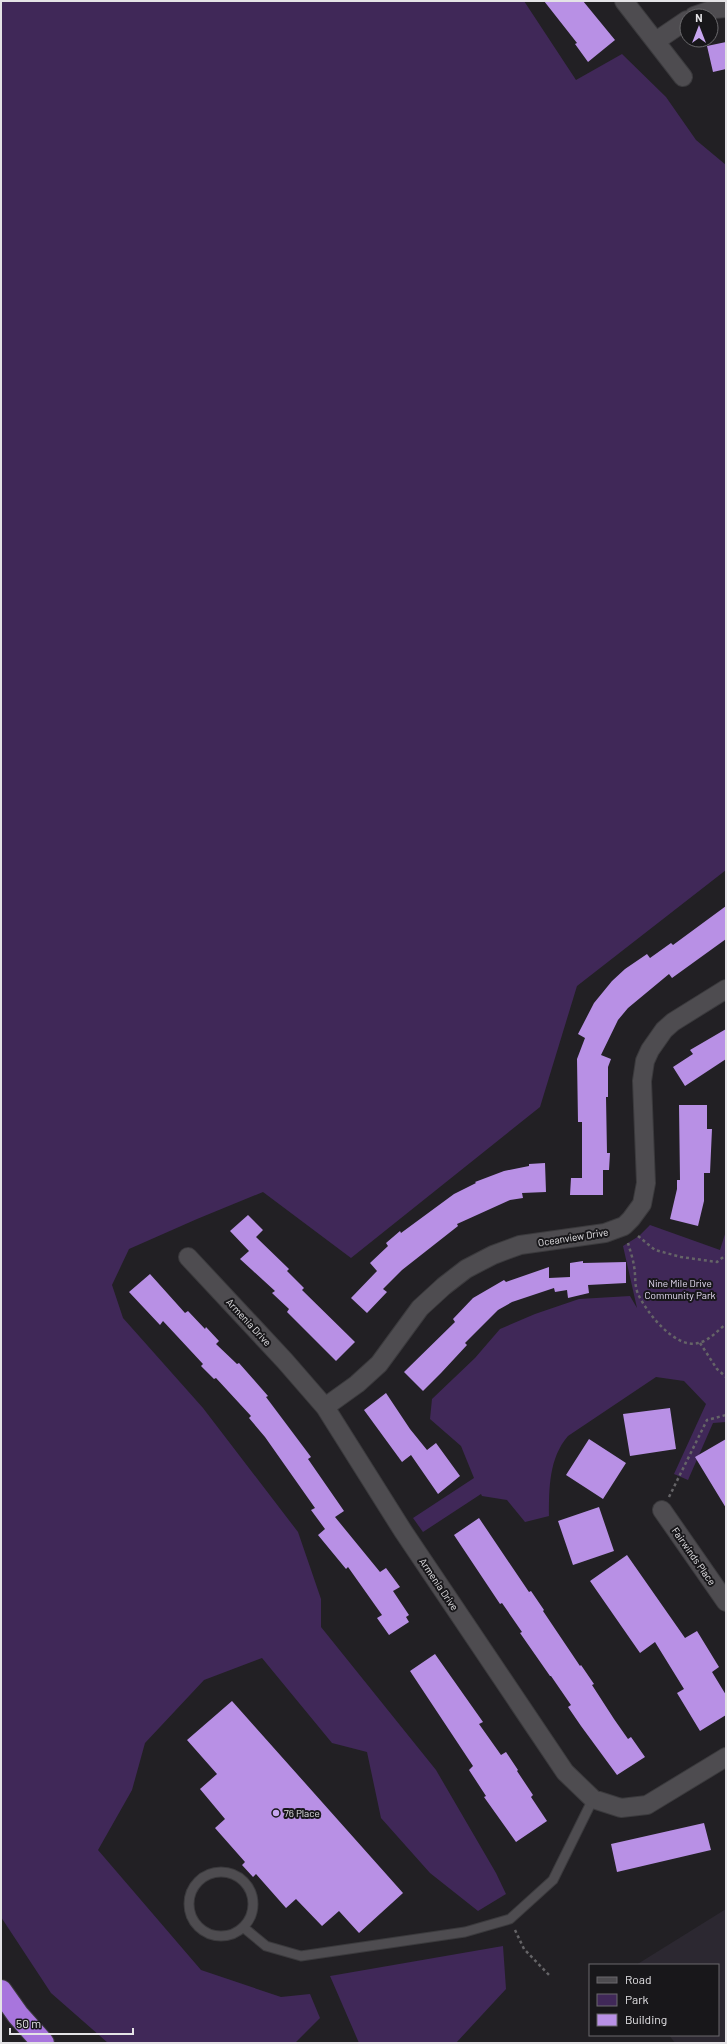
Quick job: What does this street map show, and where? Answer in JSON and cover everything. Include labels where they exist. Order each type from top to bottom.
[{"type":"highway","points":[[1,1991],[18,2015],[43,2043]]},
{"type":"street","points":[[624,1],[683,77]]},
{"type":"street","points":[[656,41],[679,25]]},
{"type":"street","name":"Oceanview Drive","points":[[325,1407],[358,1384],[374,1369],[420,1308],[444,1286],[466,1269],[493,1255],[520,1245],[605,1233],[624,1226],[636,1213],[645,1194],[646,1165],[642,1081],[650,1050],[664,1030],[673,1022],[726,989]]},
{"type":"street","name":"Armenia Drive","points":[[188,1256],[285,1361],[325,1407],[403,1531],[565,1772],[593,1799],[622,1808],[647,1805],[726,1757]]},
{"type":"street","name":"Fairwinds Place","points":[[662,1510],[726,1602]]},
{"type":"lane","points":[[242,1927],[266,1946],[301,1956],[465,1932],[510,1919],[553,1880],[593,1799]]},
{"type":"lane","points":[[218,1872],[237,1876],[245,1882],[250,1891],[252,1910],[249,1919],[242,1927],[234,1932],[224,1935],[214,1935],[204,1931],[197,1924],[191,1916],[189,1901],[194,1887],[200,1879],[209,1874],[218,1872]]},
{"type":"path","points":[[624,1226],[655,1250],[681,1257],[717,1262],[726,1255]]},
{"type":"path","points":[[624,1226],[634,1267],[634,1282],[638,1294],[649,1311],[667,1332],[679,1341],[689,1345],[700,1343],[710,1338],[726,1324]]},
{"type":"path","points":[[700,1343],[717,1369],[726,1377]]},
{"type":"path","points":[[662,1510],[707,1420],[726,1416]]},
{"type":"path","points":[[510,1919],[524,1949],[550,1976]]},
{"type":"shaded area","points":[[726,1909],[726,2043],[675,2043],[670,2036],[719,2036],[719,1964],[638,1964]]},
{"type":"green space","points":[[1,1],[524,1],[576,80],[622,54],[666,97],[696,140],[726,165],[726,870],[577,986],[540,1107],[351,1258],[263,1192],[129,1249],[112,1285],[123,1318],[203,1408],[298,1532],[321,1599],[321,1627],[436,1770],[496,1873],[506,1894],[478,1911],[430,1873],[381,1818],[367,1752],[332,1743],[262,1658],[204,1680],[145,1743],[132,1790],[98,1850],[201,1970],[281,1997],[310,1994],[320,2018],[295,2043],[108,2043],[51,1993],[1,1917]]},
{"type":"green space","name":"Nine Mile Drive Community Park","points":[[650,1225],[720,1250],[726,1231],[726,1422],[713,1423],[688,1480],[674,1474],[706,1404],[684,1381],[656,1377],[568,1436],[557,1454],[551,1474],[549,1516],[525,1522],[507,1500],[482,1496],[481,1494],[423,1532],[413,1518],[474,1478],[461,1446],[430,1419],[432,1399],[475,1358],[500,1329],[535,1314],[579,1299],[630,1296],[637,1308],[623,1246],[639,1236]]},
{"type":"green space","points":[[503,1946],[506,1989],[456,2043],[359,2043],[330,1976]]},
{"type":"building","points":[[544,1],[583,1],[615,40],[588,62],[575,44],[577,43]]},
{"type":"building","points":[[726,42],[726,69],[713,72],[707,48],[719,48],[719,43]]},
{"type":"building","points":[[726,906],[726,939],[672,978],[669,974],[628,1008],[618,1020],[601,1055],[611,1059],[608,1067],[608,1097],[606,1097],[607,1153],[610,1153],[609,1170],[603,1170],[603,1195],[570,1195],[571,1178],[582,1178],[582,1122],[578,1122],[577,1059],[585,1038],[578,1034],[594,1003],[612,981],[625,969],[647,954],[650,958],[671,943],[673,945]]},
{"type":"building","points":[[726,1029],[726,1059],[685,1086],[673,1067],[693,1054],[690,1050]]},
{"type":"building","points":[[679,1105],[707,1105],[707,1129],[712,1129],[710,1173],[704,1173],[704,1201],[698,1226],[670,1219],[677,1189],[677,1180],[680,1180]]},
{"type":"building","points":[[545,1163],[546,1192],[522,1193],[523,1198],[510,1200],[457,1224],[458,1226],[402,1270],[383,1289],[387,1292],[367,1313],[351,1298],[377,1271],[370,1263],[388,1246],[386,1243],[400,1231],[401,1233],[454,1194],[476,1183],[475,1182],[504,1171],[529,1166],[529,1164]]},
{"type":"building","points":[[248,1215],[263,1230],[256,1237],[289,1269],[287,1271],[304,1288],[302,1290],[355,1342],[336,1361],[287,1312],[289,1309],[272,1293],[275,1291],[240,1259],[249,1251],[230,1231]]},
{"type":"building","points":[[583,1261],[583,1263],[626,1262],[626,1283],[588,1285],[589,1293],[568,1298],[567,1290],[555,1292],[554,1288],[512,1302],[498,1310],[465,1343],[467,1345],[423,1391],[404,1372],[455,1322],[453,1319],[473,1298],[504,1280],[506,1282],[549,1267],[549,1278],[570,1277],[570,1263]]},
{"type":"building","points":[[150,1274],[185,1313],[188,1311],[205,1329],[206,1327],[219,1341],[216,1344],[237,1364],[239,1363],[268,1396],[266,1397],[311,1457],[308,1459],[344,1511],[335,1517],[380,1572],[386,1568],[400,1587],[393,1591],[409,1615],[406,1617],[409,1622],[389,1635],[377,1618],[382,1615],[348,1567],[346,1569],[318,1535],[325,1529],[311,1510],[315,1508],[265,1437],[249,1418],[251,1416],[216,1378],[214,1379],[201,1366],[203,1364],[163,1321],[160,1325],[129,1292]]},
{"type":"building","points":[[386,1393],[410,1429],[427,1450],[436,1443],[460,1476],[438,1494],[411,1455],[402,1462],[364,1410]]},
{"type":"building","points":[[670,1408],[676,1449],[630,1456],[623,1414]]},
{"type":"building","points":[[589,1439],[626,1463],[603,1499],[566,1475]]},
{"type":"building","points":[[726,1439],[726,1508],[695,1457]]},
{"type":"building","points":[[599,1507],[614,1551],[573,1565],[558,1521]]},
{"type":"building","points":[[479,1518],[529,1592],[531,1591],[544,1610],[543,1611],[580,1666],[581,1665],[594,1684],[592,1685],[614,1719],[628,1739],[631,1737],[645,1757],[617,1775],[568,1707],[571,1705],[520,1633],[522,1632],[502,1603],[500,1604],[454,1535]]},
{"type":"building","points":[[627,1555],[685,1638],[697,1631],[719,1667],[712,1672],[726,1695],[726,1715],[700,1731],[677,1693],[684,1689],[655,1642],[640,1653],[590,1581]]},
{"type":"building","points":[[435,1654],[483,1722],[479,1724],[501,1755],[506,1752],[533,1795],[531,1797],[547,1821],[516,1842],[484,1797],[486,1796],[469,1770],[473,1766],[410,1671]]},
{"type":"building","name":"76 Place","points":[[232,1701],[403,1893],[359,1933],[339,1911],[322,1926],[296,1899],[286,1908],[256,1874],[253,1877],[242,1865],[245,1862],[215,1828],[225,1819],[200,1789],[217,1774],[187,1740]]},
{"type":"building","points":[[704,1823],[711,1850],[617,1872],[611,1844]]},
{"type":"place","name":"76 Place","points":[[276,1813]]}]
